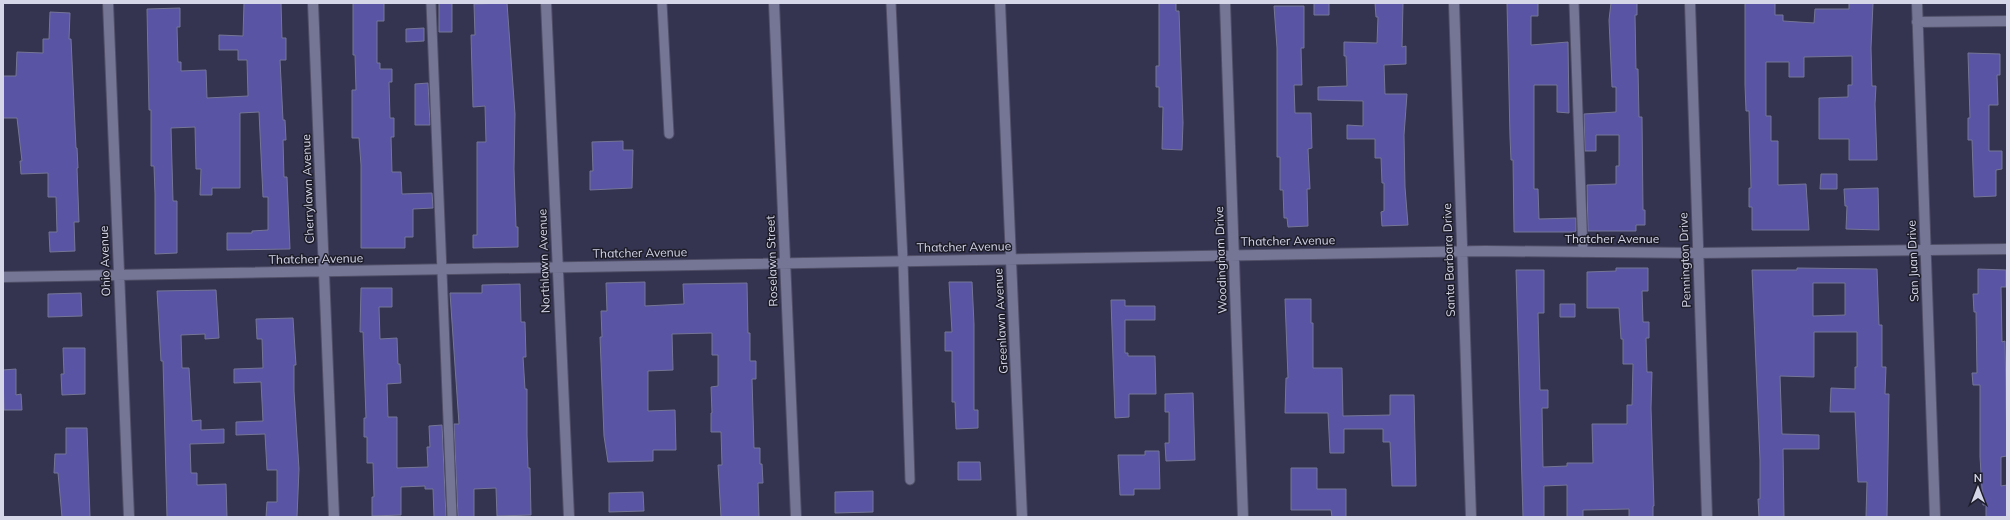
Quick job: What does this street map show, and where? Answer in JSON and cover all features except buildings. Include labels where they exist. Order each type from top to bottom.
[{"type":"street","name":"Ohio Avenue","points":[[108,3],[129,517]]},
{"type":"street","name":"Cherrylawn Avenue","points":[[313,3],[334,517]]},
{"type":"street","name":"Northlawn Avenue","points":[[546,3],[569,517]]},
{"type":"street","name":"Roselawn Street","points":[[774,3],[796,517]]},
{"type":"street","name":"Greenlawn Avenue","points":[[1000,3],[1022,517]]},
{"type":"street","name":"Woodingham Drive","points":[[1225,3],[1243,517]]},
{"type":"street","name":"Santa Barbara Drive","points":[[1454,3],[1471,517]]},
{"type":"street","name":"Pennington Drive","points":[[1690,3],[1707,517]]},
{"type":"street","name":"San Juan Drive","points":[[1917,3],[1935,517]]},
{"type":"street","points":[[1917,22],[2007,21]]},
{"type":"street","name":"Thatcher Avenue","points":[[3,277],[1234,255],[1462,252],[1698,253],[2007,250]]},
{"type":"lane","points":[[431,3],[452,517]]},
{"type":"lane","points":[[662,3],[669,134]]},
{"type":"lane","points":[[891,3],[903,261],[910,480]]},
{"type":"lane","points":[[1574,3],[1583,252]]}]
